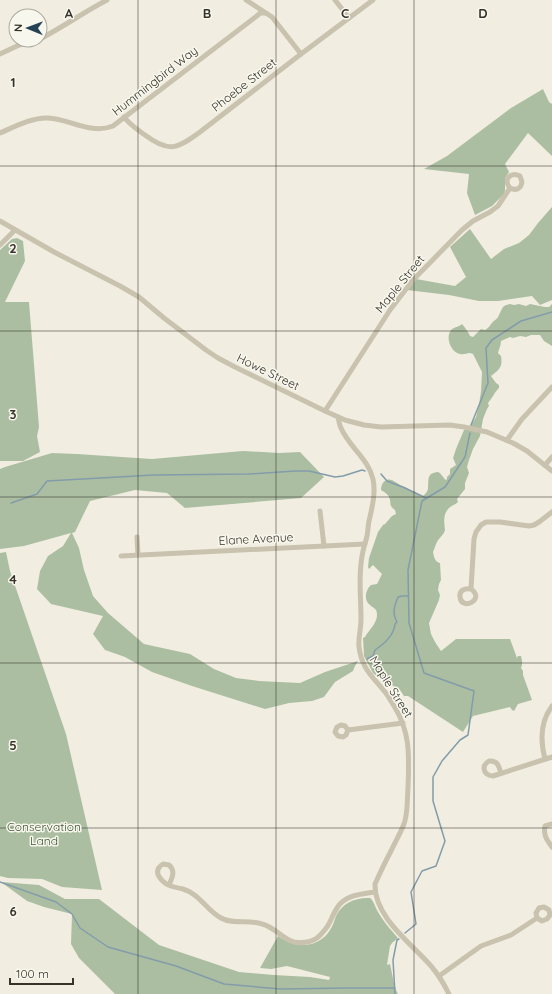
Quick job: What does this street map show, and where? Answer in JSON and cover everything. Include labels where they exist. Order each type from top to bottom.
[{"type":"street","points":[[48,35],[107,0]]},
{"type":"street","points":[[246,0],[272,17],[301,54]]},
{"type":"street","points":[[335,0],[349,18]]},
{"type":"street","name":"Phoebe Street","points":[[124,117],[153,141],[164,146],[180,146],[373,0]]},
{"type":"street","name":"Hummingbird Way","points":[[0,132],[46,118],[92,128],[104,129],[112,126],[258,15],[266,13]]},
{"type":"street","points":[[0,54],[13,48]]},
{"type":"street","name":"Maple Street","points":[[325,411],[390,310],[413,280],[462,230],[473,221],[498,206],[510,188]]},
{"type":"street","name":"Howe Street","points":[[0,221],[54,252],[139,297],[164,318],[218,358],[338,417],[364,425],[446,425],[487,432],[507,440],[527,451],[552,471]]},
{"type":"street","points":[[0,246],[15,230]]},
{"type":"street","points":[[507,440],[522,419],[552,387]]},
{"type":"street","name":"Maple Street","points":[[338,417],[341,428],[364,459],[369,469],[373,480],[374,490],[373,505],[360,570],[360,652],[366,669],[388,695],[403,723],[407,738],[409,772],[404,823],[375,884],[375,892]]},
{"type":"street","points":[[545,464],[552,457]]},
{"type":"street","points":[[320,511],[324,546]]},
{"type":"street","points":[[471,589],[474,539],[476,532],[481,525],[486,522],[500,522],[529,526],[534,525],[552,512]]},
{"type":"street","points":[[137,537],[138,555]]},
{"type":"street","name":"Elane Avenue","points":[[121,556],[365,544]]},
{"type":"street","points":[[544,759],[542,727],[552,706]]},
{"type":"street","points":[[348,730],[403,723]]},
{"type":"street","points":[[501,773],[552,757]]},
{"type":"street","points":[[552,824],[545,826],[544,832],[552,847]]},
{"type":"street","points":[[169,885],[192,893],[213,913],[223,920],[262,924],[271,927],[289,940],[300,942],[316,939],[329,923],[336,909],[343,901],[357,895],[375,892],[379,905],[395,928],[439,976],[449,994]]},
{"type":"street","points":[[439,976],[481,946],[511,935],[538,918]]},
{"type":"green space","points":[[543,89],[549,102],[552,104],[552,156],[528,133],[505,164],[509,172],[505,178],[504,194],[492,206],[475,215],[467,193],[469,174],[424,169],[447,156],[511,108]]},
{"type":"green space","points":[[552,207],[552,300],[540,305],[532,296],[498,301],[479,301],[449,295],[407,290],[416,279],[455,286],[466,277],[450,247],[470,229],[491,259],[504,249],[519,243],[529,235]]},
{"type":"green space","points":[[17,238],[23,241],[25,261],[5,302],[29,302],[39,427],[37,436],[40,452],[23,461],[0,461],[0,250],[12,239]]},
{"type":"green space","points":[[510,304],[526,306],[530,304],[549,307],[552,304],[552,346],[544,341],[540,335],[510,337],[501,341],[498,353],[501,356],[501,366],[491,376],[499,385],[499,388],[488,403],[489,406],[483,419],[480,436],[473,449],[467,467],[469,473],[465,483],[465,489],[457,499],[458,502],[447,510],[444,521],[445,530],[437,542],[433,552],[434,557],[440,563],[441,580],[438,590],[440,595],[439,600],[429,623],[431,634],[441,651],[456,639],[510,639],[517,658],[518,656],[521,656],[521,668],[532,700],[518,704],[514,711],[510,707],[473,716],[463,732],[408,696],[404,696],[400,690],[373,673],[364,656],[363,638],[374,624],[377,618],[377,613],[366,600],[366,595],[369,587],[377,584],[382,574],[373,565],[369,569],[368,567],[369,558],[378,532],[392,516],[396,514],[395,510],[391,506],[390,499],[386,493],[381,490],[384,482],[387,480],[392,480],[411,491],[414,491],[422,497],[428,490],[430,475],[438,472],[446,480],[447,479],[450,474],[450,469],[456,465],[453,458],[464,430],[471,425],[476,417],[481,391],[482,372],[473,354],[460,354],[454,351],[449,341],[449,333],[451,330],[462,324],[470,336],[473,337],[481,329],[485,330],[488,328],[498,318],[502,309]]},
{"type":"green space","points":[[243,451],[279,453],[300,452],[324,477],[301,498],[185,508],[167,493],[135,490],[90,501],[75,532],[72,533],[79,548],[84,570],[93,596],[108,613],[144,644],[190,654],[214,669],[236,678],[300,683],[325,672],[358,661],[353,671],[335,682],[324,697],[312,701],[289,703],[265,709],[152,672],[125,657],[105,650],[93,634],[103,616],[51,604],[37,589],[40,571],[48,556],[63,546],[71,533],[24,546],[0,549],[0,469],[52,453],[152,459]]},
{"type":"green space","name":"Conservation Land","points":[[6,552],[10,571],[66,734],[102,890],[62,887],[42,879],[8,878],[0,876],[0,553]]},
{"type":"green space","points":[[1,882],[39,885],[65,899],[99,899],[159,945],[239,972],[310,977],[329,980],[330,977],[287,966],[271,969],[260,968],[278,936],[297,945],[317,942],[328,933],[339,911],[346,904],[355,900],[370,898],[382,919],[398,938],[390,946],[387,965],[390,964],[395,988],[398,994],[115,994],[79,958],[71,944],[72,914],[27,901]]},
{"type":"waterway","points":[[471,425],[488,383],[486,348],[492,340],[521,321],[552,312]]},
{"type":"waterway","points":[[405,933],[416,924],[411,892],[422,871],[436,866],[445,841],[433,801],[433,777],[442,761],[460,740],[468,735],[474,691],[424,673],[409,623],[408,570],[422,501],[445,487],[465,457],[470,433]]},
{"type":"waterway","points":[[11,503],[37,494],[47,481],[154,475],[249,474],[295,471],[309,471],[335,477],[362,470],[365,471]]},
{"type":"waterway","points":[[381,474],[387,481],[426,498]]},
{"type":"waterway","points":[[367,659],[373,656],[375,650],[391,636],[397,622],[394,616],[394,610],[398,597],[408,596]]},
{"type":"waterway","points":[[0,882],[56,902],[72,914],[80,928],[108,947],[176,966],[224,984],[281,989],[395,988]]},
{"type":"waterway","points":[[395,994],[393,960],[397,940],[399,939]]}]
